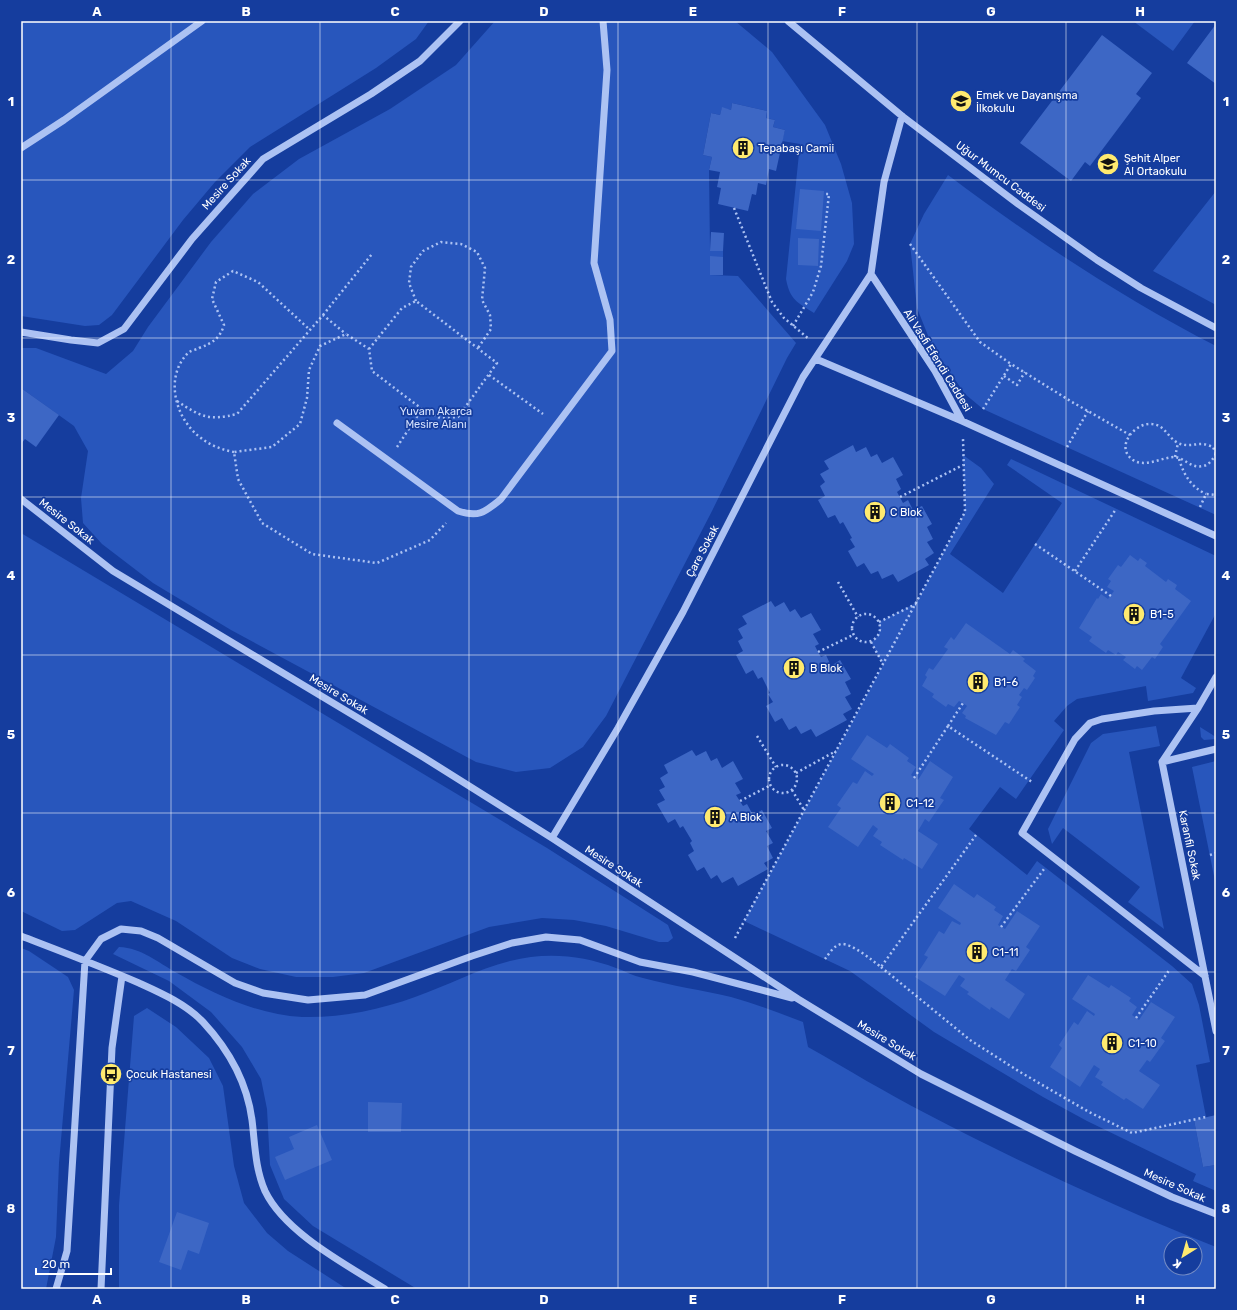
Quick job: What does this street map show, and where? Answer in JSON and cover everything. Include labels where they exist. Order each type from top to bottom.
[{"type":"street","points":[[21,148],[64,120],[202,21]]},
{"type":"street","name":"Mesire Sokak","points":[[21,332],[70,340],[98,342],[124,329],[192,239],[263,159],[371,94],[420,61],[460,21]]},
{"type":"street","points":[[337,423],[458,511],[466,514],[483,513],[501,499],[612,351],[610,320],[594,263],[607,70],[603,21]]},
{"type":"street","name":"Uğur Mumcu Caddesi","points":[[788,21],[902,116],[1018,204],[1097,260],[1141,288],[1216,328]]},
{"type":"street","points":[[871,274],[884,182],[902,116]]},
{"type":"street","name":"Çare Sokak","points":[[552,838],[618,728],[683,612],[803,377],[871,274]]},
{"type":"street","name":"Ali Vasfi Efendi Caddesi","points":[[871,274],[935,371],[962,421],[1216,536]]},
{"type":"street","points":[[816,359],[962,421]]},
{"type":"street","name":"Mesire Sokak","points":[[21,499],[114,571],[422,757],[552,838],[798,1000],[921,1074],[1075,1152],[1172,1197],[1216,1214]]},
{"type":"street","points":[[1162,762],[1198,708],[1216,677]]},
{"type":"street","points":[[1198,708],[1154,711],[1102,719],[1090,723],[1075,739],[1022,834],[1205,976]]},
{"type":"street","points":[[1162,762],[1216,749]]},
{"type":"street","name":"Karanfil Sokak","points":[[1162,762],[1216,1031]]},
{"type":"street","points":[[56,1289],[67,1251],[85,961],[101,939],[120,929],[141,931],[158,938],[235,983],[263,993],[315,999],[365,995],[512,943],[546,937],[580,940],[640,962],[693,972],[798,1000]]},
{"type":"street","points":[[21,936],[168,996],[202,1021],[220,1042],[236,1067],[247,1094],[259,1175],[266,1192],[275,1206],[306,1239],[386,1289]]},
{"type":"street","points":[[101,1289],[112,1048],[122,976]]},
{"type":"path","points":[[734,208],[772,302],[793,326],[812,292],[821,266],[829,194],[824,194]]},
{"type":"path","points":[[323,315],[346,334],[368,348],[372,371],[422,409],[440,418],[458,417],[497,363],[416,301],[409,283],[411,267],[423,252],[441,242],[461,244],[477,252],[485,268],[482,300],[490,314],[491,329],[478,348]]},
{"type":"path","points":[[910,244],[980,342],[1012,364],[1130,435]]},
{"type":"path","points":[[177,401],[198,415],[220,418],[237,414],[323,315],[372,254]]},
{"type":"path","points":[[310,330],[258,282],[233,271],[216,282],[212,299],[224,325],[221,336],[205,346],[189,352],[178,367],[174,389],[181,415],[200,438],[219,449],[234,452],[272,447],[300,424],[307,398],[309,370],[320,346],[346,334]]},
{"type":"path","points":[[368,348],[402,308],[416,301]]},
{"type":"path","points":[[983,409],[1012,364]]},
{"type":"path","points":[[1004,376],[1017,385],[1025,372]]},
{"type":"path","points":[[489,375],[557,424]]},
{"type":"path","points":[[388,460],[422,409]]},
{"type":"path","points":[[1067,447],[1088,411]]},
{"type":"path","points":[[727,952],[965,512],[962,421]]},
{"type":"path","points":[[1145,424],[1153,424],[1165,429],[1169,436],[1178,443],[1184,445],[1203,443],[1214,447],[1216,454],[1209,463],[1203,466],[1190,465],[1175,457],[1140,462],[1132,460],[1128,454],[1126,446],[1130,435],[1138,427],[1145,424]]},
{"type":"path","points":[[1175,457],[1178,443]]},
{"type":"path","points":[[234,452],[238,479],[262,523],[312,554],[377,563],[430,540],[458,511]]},
{"type":"path","points":[[1179,459],[1183,474],[1198,490],[1206,494],[1216,495]]},
{"type":"path","points":[[900,497],[964,464]]},
{"type":"path","points":[[1200,507],[1206,494]]},
{"type":"path","points":[[1075,571],[1116,509]]},
{"type":"path","points":[[1035,544],[1111,596]]},
{"type":"path","points":[[838,582],[858,617]]},
{"type":"path","points":[[878,622],[916,603]]},
{"type":"path","points":[[862,615],[872,615],[878,622],[880,631],[878,636],[871,642],[862,642],[853,635],[852,624],[858,617],[862,615]]},
{"type":"path","points":[[818,652],[853,635]]},
{"type":"path","points":[[871,642],[883,665]]},
{"type":"path","points":[[914,778],[963,703]]},
{"type":"path","points":[[948,726],[1045,792]]},
{"type":"path","points":[[757,736],[776,767]]},
{"type":"path","points":[[796,773],[837,750]]},
{"type":"path","points":[[785,765],[793,769],[796,773],[797,782],[792,790],[784,793],[779,792],[771,785],[770,774],[776,767],[785,765]]},
{"type":"path","points":[[740,801],[771,785]]},
{"type":"path","points":[[792,790],[804,810]]},
{"type":"path","points":[[882,967],[976,835]]},
{"type":"path","points":[[1210,855],[1216,853]]},
{"type":"path","points":[[1002,927],[1045,868]]},
{"type":"path","points":[[825,960],[834,948],[841,944],[851,946],[882,967],[970,1040],[1089,1112],[1132,1132],[1206,1117]]},
{"type":"path","points":[[1136,1018],[1172,966]]},
{"type":"green space","points":[[21,21],[429,21],[416,39],[376,68],[250,147],[215,182],[183,220],[112,315],[99,325],[85,326],[21,316]]},
{"type":"green space","name":"Yuvam Akarca Mesire Alanı","points":[[495,21],[735,21],[772,52],[825,125],[841,164],[852,203],[854,244],[847,261],[814,313],[795,300],[790,292],[786,279],[800,144],[782,141],[785,130],[773,127],[775,120],[766,118],[767,111],[732,103],[731,110],[722,108],[720,115],[711,113],[703,155],[712,157],[709,170],[710,250],[723,251],[723,257],[710,257],[710,275],[738,276],[796,343],[787,358],[712,511],[606,716],[583,747],[550,768],[516,772],[476,762],[231,630],[153,583],[102,544],[83,523],[81,498],[88,451],[74,426],[21,388],[21,348],[36,348],[106,374],[133,351],[148,327],[211,242],[253,194],[299,159],[390,109],[456,65]]},
{"type":"green space","points":[[1133,21],[1195,21],[1173,51]]},
{"type":"green space","points":[[948,175],[1012,222],[1078,266],[1146,308],[1216,346],[1216,515],[983,409],[965,394],[933,348],[917,308],[910,244],[924,214]]},
{"type":"green space","points":[[1216,191],[1216,305],[1153,271]]},
{"type":"green space","points":[[963,455],[981,468],[994,484],[950,554],[1003,593],[1062,503],[1007,465],[1011,459],[1216,556],[1216,613],[1181,678],[1196,688],[1193,693],[1148,701],[1146,686],[1077,699],[1067,706],[1054,721],[1064,730],[1016,799],[1000,787],[969,829],[1027,875],[1037,861],[1172,966],[1192,984],[1199,1005],[1210,1062],[1196,1065],[1206,1117],[1194,1120],[1203,1167],[1216,1165],[1216,1191],[1193,1181],[1196,1174],[1087,1121],[1043,1097],[934,1032],[850,971],[744,921],[883,665],[871,642],[879,634],[879,622],[916,603],[965,512]]},
{"type":"green space","points":[[21,533],[547,848],[668,925],[673,938],[668,942],[659,942],[606,926],[574,920],[542,918],[489,927],[364,973],[333,977],[296,977],[260,969],[232,958],[176,921],[131,901],[117,903],[75,930],[62,931],[21,911]]},
{"type":"green space","points":[[1156,726],[1160,746],[1129,752],[1164,929],[1128,902],[1140,887],[1063,828],[1052,844],[1048,829],[1091,743],[1103,734]]},
{"type":"green space","points":[[1200,727],[1216,737],[1216,739],[1204,740],[1201,737]]},
{"type":"green space","points":[[1216,761],[1216,886],[1192,767]]},
{"type":"green space","points":[[119,947],[135,950],[149,956],[177,973],[221,996],[253,1008],[302,1017],[345,1015],[388,1006],[439,988],[498,964],[537,956],[563,956],[590,960],[639,977],[731,997],[803,1022],[808,1047],[927,1114],[1070,1184],[1142,1217],[1189,1236],[1163,1236],[1163,1276],[1203,1276],[1203,1242],[1216,1247],[1216,1289],[417,1289],[313,1226],[284,1199],[270,1165],[267,1109],[261,1079],[242,1047],[211,1012],[169,981],[113,954]]},
{"type":"green space","points":[[21,948],[29,951],[68,977],[74,990],[59,1163],[56,1237],[46,1289],[21,1289]]},
{"type":"green space","points":[[147,1008],[176,1027],[209,1058],[223,1086],[234,1166],[244,1203],[267,1233],[288,1251],[347,1289],[119,1289],[119,1205],[134,1016]]},
{"type":"building","points":[[1216,24],[1216,84],[1187,63]]},
{"type":"building","name":"Şehit Alper Al Ortaokulu","points":[[1102,35],[1152,73],[1136,94],[1141,98],[1090,166],[1085,162],[1071,181],[1020,143]]},
{"type":"building","name":"Tepabaşı Camii","points":[[732,103],[767,111],[766,118],[775,120],[773,127],[785,130],[776,171],[769,169],[766,185],[758,183],[756,195],[752,194],[748,211],[718,204],[721,188],[717,187],[720,172],[709,170],[712,157],[703,155],[711,113],[720,115],[722,107],[731,110]]},
{"type":"building","points":[[800,189],[824,191],[821,231],[796,229]]},
{"type":"building","points":[[711,232],[724,233],[723,251],[710,251]]},
{"type":"building","points":[[798,238],[819,239],[818,266],[798,265]]},
{"type":"building","points":[[710,256],[723,257],[723,275],[710,275]]},
{"type":"building","points":[[21,388],[59,415],[36,447],[25,439],[21,444]]},
{"type":"building","name":"C Blok","points":[[853,445],[856,452],[866,447],[871,457],[877,454],[882,463],[893,457],[903,475],[896,479],[901,489],[897,492],[903,503],[908,500],[913,510],[922,506],[932,524],[927,527],[933,539],[927,542],[934,553],[925,559],[929,565],[898,582],[893,574],[882,579],[878,571],[871,574],[864,563],[857,567],[848,551],[855,547],[843,522],[840,524],[835,515],[828,518],[818,500],[825,496],[820,486],[825,482],[820,474],[829,469],[824,461]]},
{"type":"building","name":"B1-5","points":[[1130,555],[1138,561],[1140,558],[1147,563],[1145,566],[1166,582],[1168,579],[1177,585],[1175,589],[1191,601],[1160,644],[1163,647],[1155,659],[1152,657],[1142,670],[1137,666],[1135,669],[1123,660],[1126,657],[1118,652],[1116,655],[1108,650],[1106,653],[1089,641],[1092,637],[1079,628],[1097,598],[1098,599],[1101,594],[1108,599],[1114,591],[1107,587],[1111,581],[1108,579],[1118,565],[1121,567]]},
{"type":"building","name":"B Blok","points":[[771,601],[775,607],[784,602],[790,612],[795,609],[801,618],[811,613],[821,630],[813,634],[819,644],[815,646],[821,657],[826,655],[831,666],[840,660],[851,679],[845,682],[851,694],[845,697],[852,709],[843,714],[847,720],[816,737],[811,729],[801,734],[796,726],[789,730],[782,718],[775,722],[766,706],[773,702],[768,694],[770,693],[762,677],[758,679],[753,670],[746,674],[736,655],[743,651],[738,641],[743,638],[738,629],[747,624],[742,616]]},
{"type":"building","name":"B1-6","points":[[966,623],[1010,654],[1013,650],[1025,659],[1023,661],[1036,671],[1033,676],[1035,678],[1027,690],[1024,688],[1019,695],[1022,697],[1017,705],[1020,707],[1009,724],[1005,722],[996,735],[965,718],[966,716],[962,713],[967,706],[963,703],[959,701],[954,707],[948,704],[946,707],[932,697],[934,694],[922,686],[927,677],[925,675],[929,668],[933,670],[948,649],[944,647],[951,637],[954,640]]},
{"type":"building","name":"C1-12","points":[[867,735],[887,748],[890,744],[909,758],[907,761],[916,767],[911,775],[918,780],[930,761],[953,777],[940,798],[944,800],[929,822],[925,819],[918,831],[938,844],[922,869],[904,858],[903,860],[880,845],[882,842],[873,836],[878,829],[873,825],[858,847],[828,827],[841,808],[837,805],[853,782],[857,784],[865,771],[872,776],[874,774],[851,759]]},
{"type":"building","name":"A Blok","points":[[692,750],[696,756],[706,751],[711,761],[717,758],[722,768],[733,761],[743,779],[735,783],[741,793],[736,795],[743,806],[747,804],[753,815],[762,810],[772,828],[766,831],[773,843],[767,846],[773,858],[764,863],[768,869],[738,886],[733,877],[722,883],[717,875],[711,879],[704,867],[697,871],[688,855],[694,851],[690,843],[692,841],[683,826],[680,828],[675,819],[668,823],[657,804],[665,800],[659,790],[665,787],[660,778],[668,773],[664,765]]},
{"type":"building","name":"C1-11","points":[[954,884],[974,898],[977,894],[996,907],[994,910],[1003,916],[998,925],[1005,929],[1017,911],[1040,926],[1026,947],[1030,950],[1016,971],[1012,969],[1005,980],[1025,994],[1009,1019],[991,1007],[990,1010],[967,994],[969,992],[960,986],[965,979],[959,975],[945,996],[915,977],[928,957],[924,955],[939,931],[944,934],[952,921],[960,925],[961,923],[938,908]]},
{"type":"building","name":"C1-10","points":[[1088,975],[1109,988],[1111,985],[1131,998],[1129,1001],[1137,1007],[1132,1015],[1139,1020],[1151,1002],[1175,1017],[1161,1038],[1165,1041],[1150,1062],[1147,1060],[1139,1071],[1160,1085],[1143,1109],[1126,1098],[1124,1100],[1101,1085],[1103,1082],[1095,1077],[1100,1069],[1094,1065],[1080,1087],[1050,1067],[1062,1048],[1059,1045],[1074,1022],[1078,1025],[1087,1011],[1094,1016],[1095,1014],[1072,999]]},
{"type":"building","points":[[368,1102],[402,1103],[401,1132],[368,1132]]},
{"type":"building","points":[[1216,1115],[1216,1165],[1203,1167],[1194,1120]]},
{"type":"building","points":[[317,1125],[332,1160],[285,1180],[275,1157],[294,1149],[289,1137]]},
{"type":"building","points":[[177,1212],[209,1223],[199,1254],[188,1250],[181,1270],[159,1262]]},
{"type":"place","name":"Emek ve Dayanışma İlkokulu","points":[[961,101]]},
{"type":"place","name":"Tepabaşı Camii","points":[[743,148]]},
{"type":"place","name":"Şehit Alper Al Ortaokulu","points":[[1108,164]]},
{"type":"place","name":"C Blok","points":[[875,512]]},
{"type":"place","name":"B1-5","points":[[1134,614]]},
{"type":"place","name":"B Blok","points":[[794,668]]},
{"type":"place","name":"B1-6","points":[[978,682]]},
{"type":"place","name":"C1-12","points":[[890,803]]},
{"type":"place","name":"A Blok","points":[[715,817]]},
{"type":"place","name":"C1-11","points":[[977,952]]},
{"type":"place","name":"C1-10","points":[[1112,1043]]},
{"type":"place","name":"Çocuk Hastanesi","points":[[111,1074]]}]
